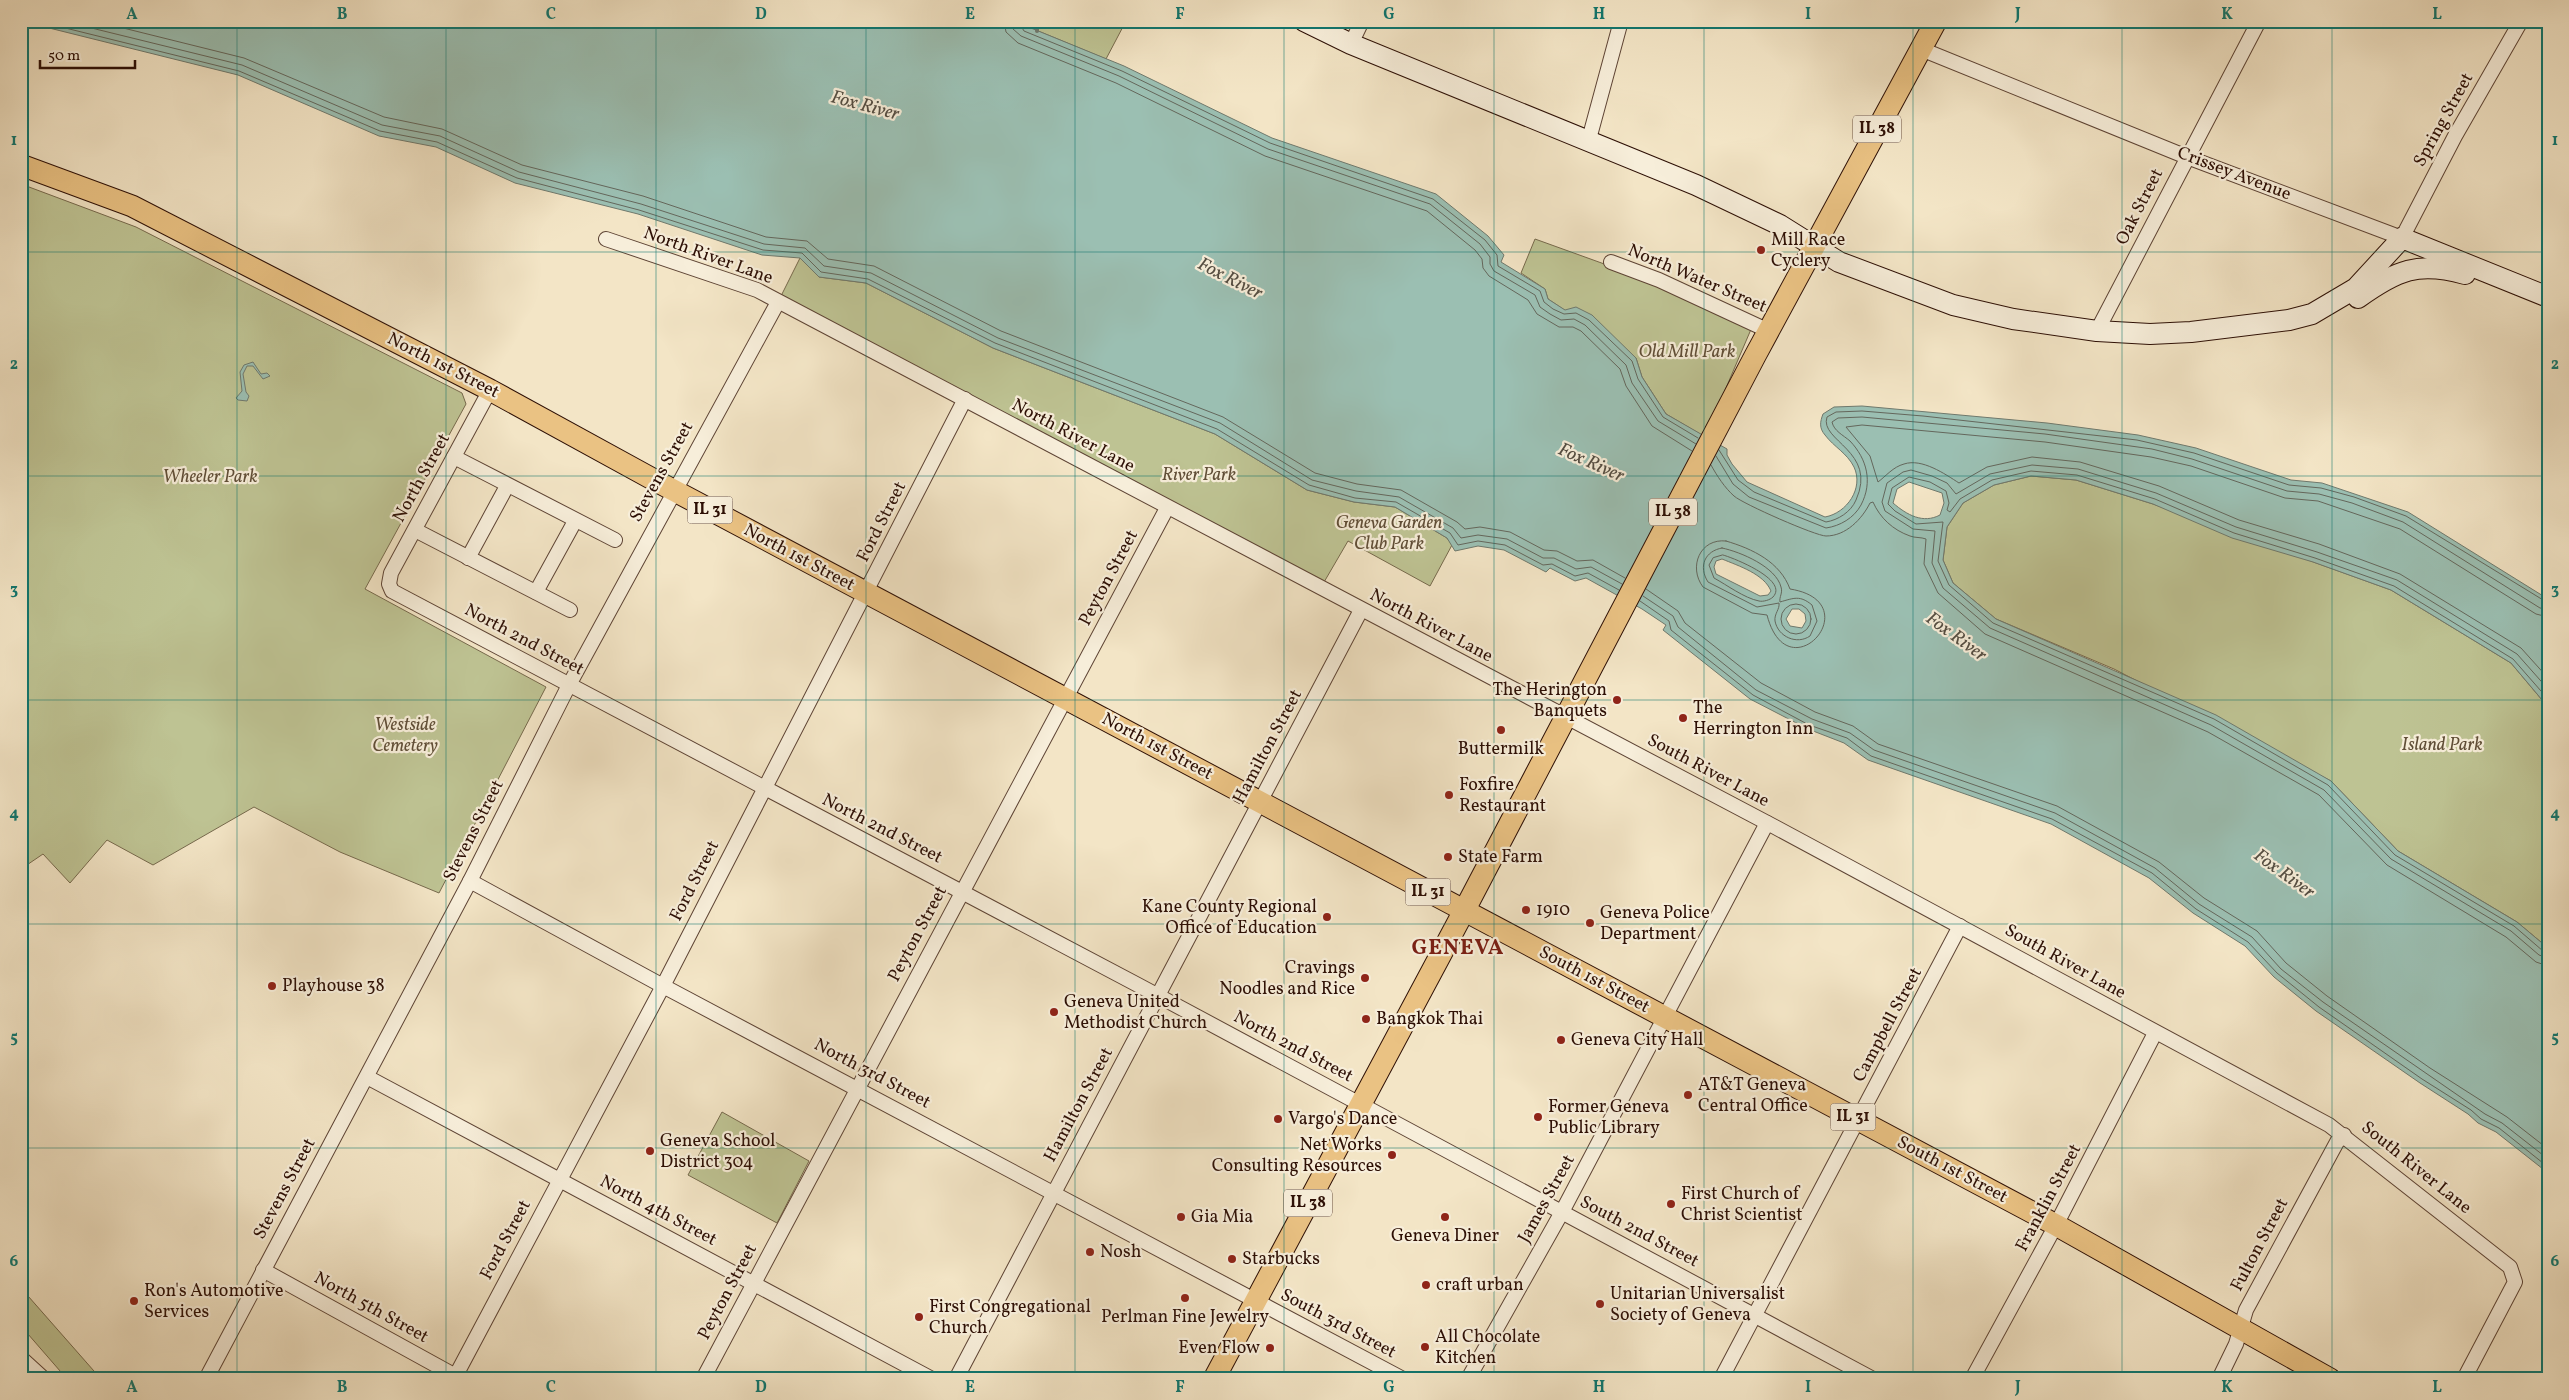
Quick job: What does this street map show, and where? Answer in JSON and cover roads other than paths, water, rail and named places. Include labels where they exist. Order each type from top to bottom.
[{"type":"main road","points":[[1304,21],[1351,44],[1588,143],[1696,185],[1780,225],[1839,262],[1953,304],[2013,319],[2097,332],[2150,334],[2191,332],[2289,320],[2332,310],[2350,303],[2392,275],[2408,269],[2429,267],[2456,271],[2542,294]]},
{"type":"main road","name":"IL 38","points":[[1214,1379],[1464,911],[1755,356],[1936,21]]},
{"type":"main road","name":"North 1st Street","points":[[21,165],[132,206],[490,390],[866,594],[1464,911]]},
{"type":"main road","points":[[2312,314],[2356,288],[2402,238]]},
{"type":"main road","name":"Crissey Avenue","points":[[2402,238],[2542,294]]},
{"type":"main road","name":"South 1st Street","points":[[1464,911],[2056,1225],[2241,1327],[2330,1379]]},
{"type":"street","points":[[1351,44],[1362,21]]},
{"type":"street","points":[[1588,143],[1622,21]]},
{"type":"street","name":"Oak Street","points":[[2097,332],[2259,21]]},
{"type":"street","name":"Spring Street","points":[[2402,238],[2455,136],[2521,21]]},
{"type":"street","name":"Crissey Avenue","points":[[1921,49],[2188,157],[2402,238]]},
{"type":"street","name":"North River Lane","points":[[606,239],[757,290],[1566,717]]},
{"type":"street","name":"North Water Street","points":[[1611,262],[1659,280],[1769,331]]},
{"type":"street","name":"Stevens Street","points":[[206,1379],[470,881],[569,685],[673,490],[778,302]]},
{"type":"street","name":"North Street","points":[[389,584],[391,573],[490,390]]},
{"type":"street","name":"Ford Street","points":[[457,1378],[559,1180],[663,986],[965,399]]},
{"type":"street","points":[[454,458],[615,540]]},
{"type":"street","points":[[468,558],[507,486]]},
{"type":"street","name":"Peyton Street","points":[[703,1379],[1064,698],[1076,682],[1167,508]]},
{"type":"street","points":[[536,592],[575,521]]},
{"type":"street","points":[[415,530],[570,610]]},
{"type":"street","name":"North 2nd Street","points":[[389,584],[392,591],[763,789],[962,891],[1360,1104]]},
{"type":"street","name":"Hamilton Street","points":[[956,1379],[1361,610]]},
{"type":"street","name":"South River Lane","points":[[1566,717],[1960,926],[2344,1135],[2510,1268],[2515,1282],[2464,1379]]},
{"type":"street","name":"James Street","points":[[1468,1379],[1562,1212],[1767,823]]},
{"type":"street","name":"North 3rd Street","points":[[470,881],[1256,1302]]},
{"type":"street","name":"Campbell Street","points":[[1721,1379],[1960,926]]},
{"type":"street","name":"Franklin Street","points":[[1972,1379],[2056,1225],[2155,1033]]},
{"type":"street","name":"North 4th Street","points":[[367,1077],[932,1379]]},
{"type":"street","name":"South 2nd Street","points":[[1360,1104],[1873,1379]]},
{"type":"street","name":"Fulton Street","points":[[2219,1379],[2236,1344],[2249,1305],[2337,1142],[2344,1135]]},
{"type":"street","name":"North 5th Street","points":[[263,1270],[457,1378]]},
{"type":"street","name":"South 3rd Street","points":[[1256,1302],[1403,1379]]},
{"type":"street","points":[[21,1358],[44,1379]]},
{"type":"water","name":"Fox River","points":[[21,21],[1021,21],[1026,26],[1124,66],[1272,138],[1436,194],[1488,236],[1504,255],[1501,262],[1545,289],[1548,299],[1565,310],[1576,307],[1592,315],[1636,358],[1642,377],[1666,414],[1727,449],[1727,455],[1732,464],[1747,482],[1825,517],[1833,515],[1852,498],[1857,483],[1857,475],[1851,462],[1823,432],[1821,425],[1823,414],[1834,407],[1862,406],[2047,423],[2138,435],[2196,448],[2291,480],[2322,483],[2408,512],[2548,599],[2548,707],[2511,663],[2391,590],[2313,562],[2232,538],[2153,504],[2076,480],[2031,476],[1994,485],[1963,503],[1947,527],[1943,560],[1953,583],[1996,619],[2216,715],[2331,781],[2398,851],[2517,922],[2548,948],[2548,1173],[2496,1132],[2478,1123],[2468,1114],[2316,1011],[2274,977],[2245,946],[2193,913],[2149,878],[2051,824],[1868,760],[1844,743],[1808,729],[1750,699],[1663,630],[1666,625],[1642,609],[1586,578],[1575,581],[1550,568],[1546,572],[1504,550],[1478,546],[1455,551],[1447,538],[1395,507],[1354,502],[1307,490],[1215,434],[993,348],[866,283],[819,277],[800,258],[762,255],[638,214],[515,183],[436,147],[379,136],[238,75]],"holes":[[[1909,482],[1942,493],[1944,503],[1940,515],[1927,519],[1915,517],[1893,503],[1897,489]],[[1722,559],[1750,571],[1763,580],[1771,591],[1768,595],[1760,596],[1716,574],[1714,567],[1716,561]],[[1792,609],[1799,609],[1805,614],[1806,621],[1802,628],[1790,626],[1786,619]]]},
{"type":"water","points":[[253,362],[261,374],[267,373],[270,376],[263,379],[253,366],[247,366],[243,374],[246,392],[249,396],[247,401],[238,400],[236,398],[242,391],[240,372],[244,365]]},
{"type":"waterway","points":[[1037,21],[1037,31]]},
{"type":"place","name":"Mill Race Cyclery","points":[[1761,250]]},
{"type":"place","name":"The Herington Banquets","points":[[1617,700]]},
{"type":"place","name":"The Herrington Inn","points":[[1683,718]]},
{"type":"place","name":"Buttermilk","points":[[1501,730]]},
{"type":"place","name":"Foxfire Restaurant","points":[[1449,795]]},
{"type":"place","name":"State Farm","points":[[1448,857]]},
{"type":"place","name":"1910","points":[[1526,910]]},
{"type":"place","name":"Kane County Regional Office of Education","points":[[1327,917]]},
{"type":"place","name":"Geneva Police Department","points":[[1590,923]]},
{"type":"place","name":"Cravings Noodles and Rice","points":[[1365,978]]},
{"type":"place","name":"Playhouse 38","points":[[272,986]]},
{"type":"place","name":"Geneva United Methodist Church","points":[[1054,1012]]},
{"type":"place","name":"Bangkok Thai","points":[[1366,1019]]},
{"type":"place","name":"Geneva City Hall","points":[[1561,1040]]},
{"type":"place","name":"AT&T Geneva Central Office","points":[[1688,1095]]},
{"type":"place","name":"Former Geneva Public Library","points":[[1538,1117]]},
{"type":"place","name":"Vargo's Dance","points":[[1278,1119]]},
{"type":"place","name":"Geneva School District 304","points":[[650,1151]]},
{"type":"place","name":"Net Works Consulting Resources","points":[[1392,1155]]},
{"type":"place","name":"First Church of Christ Scientist","points":[[1671,1204]]},
{"type":"place","name":"Gia Mia","points":[[1181,1217]]},
{"type":"place","name":"Geneva Diner","points":[[1445,1217]]},
{"type":"place","name":"Nosh","points":[[1090,1252]]},
{"type":"place","name":"Starbucks","points":[[1232,1259]]},
{"type":"place","name":"craft urban","points":[[1426,1285]]},
{"type":"place","name":"Perlman Fine Jewelry","points":[[1185,1298]]},
{"type":"place","name":"Ron's Automotive Services","points":[[134,1301]]},
{"type":"place","name":"Unitarian Universalist Society of Geneva","points":[[1600,1304]]},
{"type":"place","name":"First Congregational Church","points":[[919,1317]]},
{"type":"place","name":"All Chocolate Kitchen","points":[[1425,1347]]},
{"type":"place","name":"Even Flow","points":[[1270,1348]]},
{"type":"district","name":"GENEVA","points":[[1458,948]]},
{"type":"park label","name":"Old Mill Park","points":[[1687,352]]},
{"type":"park label","name":"River Park","points":[[1199,475]]},
{"type":"park label","name":"Wheeler Park","points":[[210,477]]},
{"type":"park label","name":"Geneva Garden Club Park","points":[[1389,533]]},
{"type":"park label","name":"Westside Cemetery","points":[[405,735]]},
{"type":"park label","name":"Island Park","points":[[2442,745]]}]
